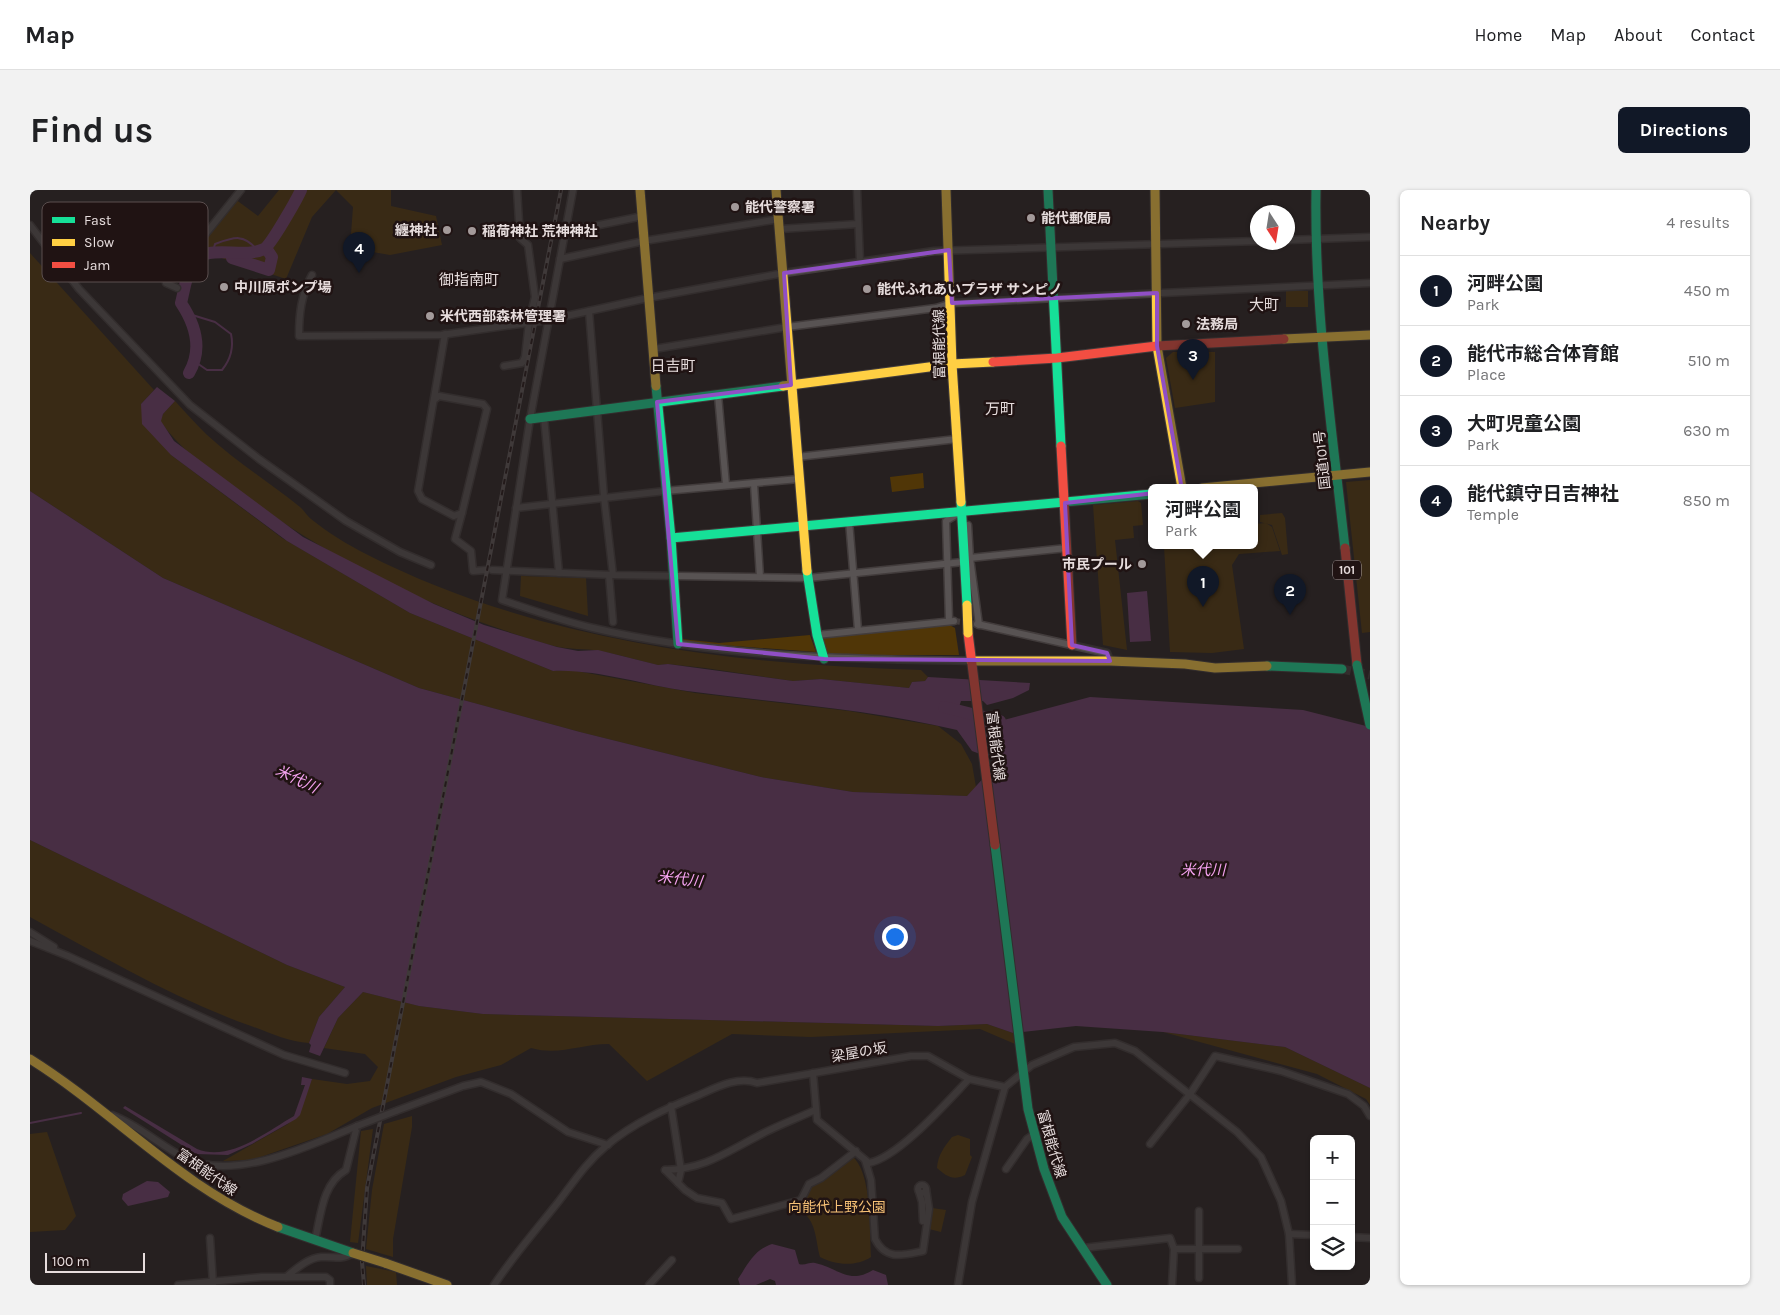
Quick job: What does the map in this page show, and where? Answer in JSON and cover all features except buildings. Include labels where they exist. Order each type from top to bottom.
[{"type":"main road","points":[[640,190],[657,402],[671,538],[678,644]]},
{"type":"main road","points":[[776,190],[808,578],[817,635],[824,659]]},
{"type":"main road","name":"富根能代線","points":[[946,190],[952,303],[952,364],[966,560],[968,633],[1023,1071],[1033,1135],[1062,1217],[1107,1285]]},
{"type":"main road","points":[[1048,190],[1072,645]]},
{"type":"main road","points":[[1155,190],[1157,346],[1181,484]]},
{"type":"main road","name":"国道101号","points":[[1316,190],[1315,239],[1322,336],[1357,665],[1370,724]]},
{"type":"main road","points":[[530,419],[952,364],[1057,358],[1157,346],[1370,335]]},
{"type":"main road","points":[[1241,484],[1370,472]]},
{"type":"main road","points":[[671,538],[1148,494]]},
{"type":"main road","points":[[971,661],[1110,661],[1185,664],[1216,668],[1246,664],[1342,669]]},
{"type":"main road","name":"富根能代線","points":[[30,1059],[108,1114],[217,1198],[241,1211],[315,1240],[447,1285]]},
{"type":"street","points":[[208,231],[241,190]]},
{"type":"street","points":[[504,366],[522,363],[525,357],[529,322],[535,297],[528,245],[520,238],[517,190]]},
{"type":"street","points":[[573,190],[530,419],[502,600],[592,628],[678,644],[824,659],[971,661]]},
{"type":"street","points":[[857,190],[860,262]]},
{"type":"street","points":[[565,232],[643,216]]},
{"type":"street","points":[[560,259],[644,241],[779,219]]},
{"type":"street","points":[[780,229],[858,224]]},
{"type":"street","points":[[30,225],[42,240]]},
{"type":"street","points":[[1295,240],[1370,237]]},
{"type":"street","points":[[312,275],[304,290],[299,315],[299,336],[445,334],[548,320],[648,298],[784,273],[949,250],[1250,241]]},
{"type":"street","points":[[74,282],[190,405],[258,459],[346,521],[400,552],[431,565]]},
{"type":"street","points":[[167,282],[177,288]]},
{"type":"street","points":[[654,349],[787,327],[936,308],[952,303],[1053,300],[1370,283]]},
{"type":"street","points":[[589,312],[598,403],[596,409],[614,622]]},
{"type":"street","points":[[445,334],[418,491],[422,498],[454,516],[462,513]]},
{"type":"street","points":[[718,394],[726,485]]},
{"type":"street","points":[[434,400],[439,396],[483,404],[487,408],[455,539],[471,551],[473,571],[506,570],[611,575],[808,578],[1067,548]]},
{"type":"street","points":[[544,417],[559,573]]},
{"type":"street","points":[[797,457],[957,439]]},
{"type":"street","points":[[516,508],[665,490],[799,479]]},
{"type":"street","points":[[754,484],[760,578]]},
{"type":"street","points":[[817,635],[952,620],[946,563],[946,521],[962,511]]},
{"type":"street","points":[[849,521],[858,630]]},
{"type":"street","points":[[968,526],[966,560],[978,625],[1107,653],[1110,661]]},
{"type":"street","points":[[30,932],[68,956]]},
{"type":"street","points":[[30,941],[68,956],[298,1060],[345,1073]]},
{"type":"street","points":[[958,1285],[972,1202],[1005,1087],[1032,1064],[1074,1047],[1115,1043],[1135,1051],[1237,1132],[1261,1157],[1281,1201],[1290,1234],[1292,1285]]},
{"type":"street","name":"梁屋の坂","points":[[494,1285],[511,1259],[560,1200],[578,1172],[608,1145],[671,1106],[721,1086],[749,1080],[757,1083],[886,1059],[928,1056],[969,1079],[1005,1087]]},
{"type":"street","points":[[1150,1144],[1190,1094],[1215,1056],[1281,1071],[1348,1094],[1364,1106],[1370,1116]]},
{"type":"street","points":[[813,1073],[817,1120],[869,1162],[876,1161],[896,1149],[969,1079]]},
{"type":"street","points":[[108,1114],[130,1122],[185,1158],[208,1167],[252,1164],[463,1086],[481,1082],[511,1094],[568,1132],[608,1145]]},
{"type":"street","points":[[671,1106],[681,1170],[678,1183]]},
{"type":"street","points":[[815,1110],[759,1135],[713,1161],[681,1170],[665,1170],[697,1198],[722,1203],[732,1218],[801,1200],[809,1184],[821,1178],[856,1151]]},
{"type":"street","points":[[315,1240],[326,1193],[335,1177],[346,1170],[357,1126]]},
{"type":"street","points":[[1006,1169],[1027,1139],[1033,1135]]},
{"type":"street","points":[[865,1160],[871,1180],[874,1232],[878,1245],[895,1256],[921,1252]]},
{"type":"street","points":[[926,1189],[928,1209],[921,1252],[924,1217],[919,1192],[924,1194],[926,1189]]},
{"type":"street","points":[[1199,1211],[1199,1278]]},
{"type":"street","points":[[1290,1234],[1310,1235]]},
{"type":"street","points":[[1355,1237],[1370,1238]]},
{"type":"street","points":[[210,1238],[213,1283]]},
{"type":"street","points":[[1083,1248],[1170,1238],[1174,1249],[1172,1285]]},
{"type":"street","points":[[1174,1249],[1238,1249]]},
{"type":"street","points":[[285,1285],[286,1277],[304,1263],[320,1257],[343,1259],[353,1253]]},
{"type":"street","points":[[649,1285],[672,1260]]},
{"type":"street","points":[[178,1285],[248,1282],[286,1277],[326,1277],[330,1280],[330,1285]]},
{"type":"highlighted area","points":[[949,250],[952,303],[1157,293],[1157,346],[1182,490],[1065,503],[1072,645],[1107,653],[1110,661],[824,659],[678,644],[657,402],[791,385],[784,273]]},
{"type":"green space","points":[[279,190],[336,190],[312,217],[286,279],[208,254],[208,232],[235,199],[258,216]]},
{"type":"green space","points":[[336,190],[391,190],[391,206],[436,216],[442,245],[390,255],[350,248],[353,207]]},
{"type":"green space","points":[[30,253],[42,266],[42,282],[56,282],[154,390],[141,404],[171,455],[282,538],[410,613],[553,671],[571,670],[695,693],[849,711],[938,726],[961,744],[972,764],[976,787],[967,796],[853,792],[761,777],[580,732],[419,688],[163,578],[30,491]]},
{"type":"green space","points":[[1286,291],[1308,291],[1308,307],[1286,307]]},
{"type":"green space","points":[[1173,352],[1215,352],[1215,402],[1175,408],[1166,358]]},
{"type":"green space","points":[[175,401],[217,444],[300,507],[324,529],[366,554],[431,584],[498,608],[567,628],[637,643],[779,662],[921,670],[928,677],[925,681],[912,682],[909,688],[821,679],[793,681],[705,668],[668,664],[658,665],[606,652],[554,646],[468,617],[386,582],[347,561],[270,514],[223,480],[185,449],[160,421],[163,414]]},
{"type":"green space","points":[[923,473],[924,488],[892,492],[890,477]]},
{"type":"green space","points":[[1370,480],[1370,632],[1362,633],[1346,482]]},
{"type":"green space","points":[[1138,501],[1141,503],[1143,525],[1133,526],[1134,538],[1115,540],[1127,650],[1103,645],[1093,505]]},
{"type":"green space","points":[[1282,513],[1285,518],[1288,554],[1282,555],[1272,525],[1260,522],[1260,515]]},
{"type":"green space","points":[[1266,523],[1272,527],[1280,551],[1239,554],[1232,565],[1244,649],[1212,653],[1170,652],[1164,549],[1258,549],[1258,524]]},
{"type":"green space","points":[[521,576],[586,578],[588,616],[520,596]]},
{"type":"green space","points":[[946,623],[955,628],[959,655],[826,655],[821,636]]},
{"type":"green space","points":[[810,635],[816,652],[681,642],[681,639],[719,643]]},
{"type":"green space","points":[[30,840],[287,965],[345,987],[319,1017],[309,1043],[280,1037],[222,1015],[166,990],[30,917]]},
{"type":"green space","points":[[363,992],[419,1006],[483,1014],[938,1026],[987,1024],[1013,1033],[1015,1044],[980,1029],[811,1037],[732,1034],[647,1081],[609,1044],[551,1051],[531,1048],[501,1065],[456,1077],[372,1108],[327,1134],[252,1160],[223,1161],[288,1124],[300,1111],[312,1079],[347,1084],[370,1081],[378,1067],[365,1054],[324,1048],[338,1018]]},
{"type":"green space","points":[[1163,1032],[1285,1047],[1370,1088],[1370,1105],[1366,1099],[1317,1074]]},
{"type":"green space","points":[[412,1116],[412,1127],[393,1239],[393,1257],[366,1249],[372,1190],[384,1124]]},
{"type":"green space","points":[[373,1129],[358,1243],[350,1242],[361,1131]]},
{"type":"green space","points":[[47,1132],[76,1216],[65,1230],[30,1232],[30,1134]]},
{"type":"green space","points":[[958,1135],[970,1139],[970,1155],[972,1157],[965,1175],[953,1178],[937,1168],[944,1148],[952,1137]]},
{"type":"green space","name":"向能代上野公園","points":[[851,1155],[858,1163],[863,1174],[869,1203],[871,1257],[852,1264],[846,1264],[832,1262],[820,1257],[812,1224],[799,1209],[797,1202],[811,1186],[825,1179]]},
{"type":"green space","points":[[932,1208],[946,1210],[941,1232],[929,1229]]},
{"type":"green space","points":[[366,1266],[396,1272],[397,1285],[367,1285]]},
{"type":"water","name":"米代川","points":[[157,387],[175,401],[163,414],[161,421],[174,441],[303,537],[434,604],[484,625],[557,647],[578,651],[598,650],[658,665],[668,664],[793,681],[821,679],[909,688],[912,682],[925,681],[928,677],[1030,683],[1029,690],[1013,698],[987,705],[983,701],[961,701],[959,707],[962,715],[997,728],[999,751],[1000,721],[1090,697],[1303,710],[1370,727],[1370,1088],[1285,1047],[1163,1032],[1076,1026],[1013,1033],[987,1024],[938,1026],[483,1014],[419,1006],[363,992],[338,1018],[320,1056],[309,1052],[311,1045],[309,1043],[319,1017],[345,987],[287,965],[30,840],[30,491],[163,578],[419,688],[580,732],[761,777],[853,792],[967,796],[999,761],[972,751],[957,730],[924,723],[857,712],[687,691],[586,672],[553,671],[410,613],[287,541],[171,455],[142,424],[141,404]]},
{"type":"water","name":"市民プール","points":[[1147,591],[1151,641],[1130,642],[1127,593]]},
{"type":"water","points":[[302,1077],[312,1079],[300,1115],[252,1144],[228,1155],[196,1154],[123,1108],[125,1106],[197,1149],[209,1152],[222,1152],[260,1137],[294,1116],[305,1085],[301,1085]]},
{"type":"water","points":[[147,1181],[158,1182],[170,1192],[168,1197],[128,1206],[122,1199],[123,1194]]},
{"type":"water","points":[[772,1244],[795,1250],[799,1264],[815,1263],[850,1276],[865,1274],[873,1270],[886,1275],[888,1285],[776,1285],[775,1281],[770,1279],[756,1285],[740,1285],[738,1279],[752,1258]]},
{"type":"waterway","points":[[208,254],[245,253],[264,249],[278,231],[301,190]]},
{"type":"waterway","points":[[213,251],[215,244],[233,238],[248,241],[258,251]]},
{"type":"waterway","points":[[232,258],[269,270],[272,257],[266,248]]},
{"type":"waterway","points":[[186,282],[181,303],[190,319],[196,337],[196,355],[189,373]]},
{"type":"waterway","points":[[189,314],[215,322],[231,334],[232,339],[231,353],[228,362],[222,370],[207,370],[194,361]]},
{"type":"waterway","points":[[944,707],[1000,721]]},
{"type":"waterway","points":[[30,1123],[81,1113]]},
{"type":"tunnel","points":[[954,621],[977,624]]},
{"type":"tunnel","points":[[1342,669],[1370,675]]},
{"type":"railway","points":[[364,1285],[362,1262],[367,1188],[561,190]]},
{"type":"traffic: fast","points":[[1048,190],[1061,446]]},
{"type":"traffic: fast","points":[[1316,190],[1316,235],[1321,324],[1345,548]]},
{"type":"traffic: fast","points":[[656,386],[671,538],[678,644]]},
{"type":"traffic: fast","points":[[530,419],[783,386]]},
{"type":"traffic: fast","points":[[671,538],[1148,494]]},
{"type":"traffic: fast","points":[[961,502],[967,605]]},
{"type":"traffic: fast","points":[[807,571],[817,635],[824,659]]},
{"type":"traffic: fast","points":[[1357,665],[1370,725]]},
{"type":"traffic: fast","points":[[1267,666],[1342,669]]},
{"type":"traffic: fast","points":[[995,845],[1028,1109],[1044,1169],[1062,1217],[1107,1285]]},
{"type":"traffic: fast","points":[[278,1227],[353,1253]]},
{"type":"traffic: slow","points":[[640,190],[656,386]]},
{"type":"traffic: slow","points":[[776,190],[807,571]]},
{"type":"traffic: slow","points":[[946,190],[952,364],[961,502]]},
{"type":"traffic: slow","points":[[1155,190],[1157,346],[1181,484]]},
{"type":"traffic: slow","points":[[1284,339],[1370,335]]},
{"type":"traffic: slow","points":[[783,386],[952,364],[993,362]]},
{"type":"traffic: slow","points":[[1244,484],[1370,472]]},
{"type":"traffic: slow","points":[[967,605],[968,633]]},
{"type":"traffic: slow","points":[[971,661],[1110,661],[1185,664],[1215,668],[1267,666]]},
{"type":"traffic: slow","points":[[30,1059],[91,1102],[180,1172],[211,1193],[278,1227]]},
{"type":"traffic: slow","points":[[353,1253],[385,1263]]},
{"type":"traffic: slow","points":[[385,1263],[447,1285]]},
{"type":"traffic: jam","points":[[993,362],[1057,358],[1157,346],[1284,339]]},
{"type":"traffic: jam","points":[[1061,446],[1072,645]]},
{"type":"traffic: jam","points":[[1345,548],[1357,665]]},
{"type":"traffic: jam","points":[[968,633],[995,845]]},
{"type":"place","name":"能代警察署","points":[[735,207]]},
{"type":"place","name":"能代郵便局","points":[[1031,218]]},
{"type":"place","name":"纏神社","points":[[447,230]]},
{"type":"place","name":"稲荷神社 荒神神社","points":[[472,231]]},
{"type":"place","name":"能代鎮守日吉神社","points":[[359,273]]},
{"type":"place","name":"中川原ポンプ場","points":[[224,287]]},
{"type":"place","name":"能代ふれあいプラザ サンピノ","points":[[867,289]]},
{"type":"place","name":"米代西部森林管理署","points":[[430,316]]},
{"type":"place","name":"法務局","points":[[1186,324]]},
{"type":"place","name":"大町児童公園","points":[[1193,380]]},
{"type":"place","name":"市民プール","points":[[1142,564]]},
{"type":"place","name":"河畔公園","points":[[1203,607]]},
{"type":"place","name":"能代市総合体育館","points":[[1290,615]]},
{"type":"district","name":"御指南町","points":[[469,280]]},
{"type":"district","name":"大町","points":[[1264,305]]},
{"type":"district","name":"日吉町","points":[[673,366]]},
{"type":"district","name":"万町","points":[[1000,409]]}]
